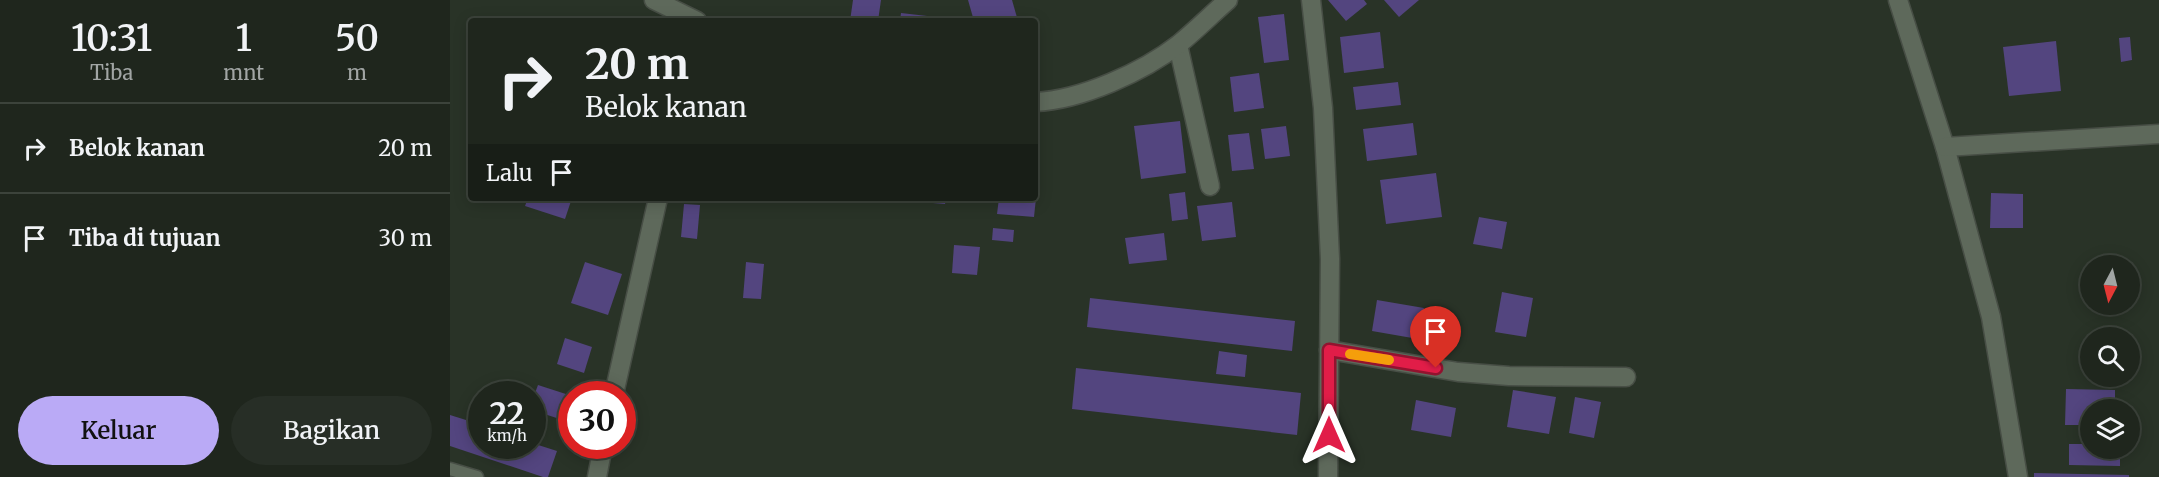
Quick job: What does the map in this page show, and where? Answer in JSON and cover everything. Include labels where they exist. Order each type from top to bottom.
[{"type":"street","points":[[654,0],[691,18]]},
{"type":"street","points":[[1038,102],[1068,98],[1105,86],[1132,73],[1178,45],[1228,0]]},
{"type":"street","points":[[1311,0],[1323,108],[1330,259],[1328,477]]},
{"type":"street","points":[[1898,0],[1944,147],[1991,317],[2018,477]]},
{"type":"street","points":[[1178,45],[1210,186]]},
{"type":"street","points":[[1944,147],[2159,134]]},
{"type":"street","points":[[617,381],[657,201]]},
{"type":"street","points":[[1329,350],[1458,372],[1509,376],[1626,377]]},
{"type":"street","points":[[597,477],[600,459]]},
{"type":"lane","points":[[450,468],[477,477]]},
{"type":"building","points":[[853,0],[881,0],[878,18],[850,18]]},
{"type":"building","points":[[968,0],[1012,0],[1017,18],[973,18]]},
{"type":"building","points":[[1328,0],[1364,0],[1367,4],[1346,21]]},
{"type":"building","points":[[1384,0],[1419,0],[1399,17]]},
{"type":"building","points":[[901,13],[936,17],[936,18],[900,18]]},
{"type":"building","points":[[1284,14],[1289,60],[1264,63],[1258,17]]},
{"type":"building","points":[[1380,32],[1384,68],[1344,73],[1340,37]]},
{"type":"building","points":[[2130,37],[2132,60],[2121,62],[2119,38]]},
{"type":"building","points":[[2056,41],[2061,91],[2009,96],[2003,47]]},
{"type":"building","points":[[1259,73],[1264,108],[1234,112],[1230,77]]},
{"type":"building","points":[[1398,82],[1401,105],[1356,110],[1353,87]]},
{"type":"building","points":[[1180,121],[1186,173],[1141,179],[1134,126]]},
{"type":"building","points":[[1413,123],[1417,155],[1367,161],[1363,129]]},
{"type":"building","points":[[1286,126],[1290,156],[1265,159],[1261,129]]},
{"type":"building","points":[[1249,133],[1254,169],[1232,171],[1228,135]]},
{"type":"building","points":[[1436,173],[1442,217],[1386,224],[1380,180]]},
{"type":"building","points":[[1185,192],[1188,219],[1172,221],[1169,194]]},
{"type":"building","points":[[1991,193],[2023,194],[2023,228],[1990,228]]},
{"type":"building","points":[[527,201],[571,201],[565,219],[525,206]]},
{"type":"building","points":[[908,201],[946,201],[945,204]]},
{"type":"building","points":[[999,201],[1036,201],[1034,217],[997,214]]},
{"type":"building","points":[[1232,202],[1236,237],[1202,241],[1197,206]]},
{"type":"building","points":[[684,204],[700,205],[697,239],[681,237]]},
{"type":"building","points":[[1479,217],[1507,222],[1502,249],[1473,244]]},
{"type":"building","points":[[993,228],[1014,230],[1013,242],[992,240]]},
{"type":"building","points":[[1164,233],[1167,260],[1129,264],[1125,238]]},
{"type":"building","points":[[954,245],[980,247],[977,275],[952,273]]},
{"type":"building","points":[[585,262],[622,274],[608,315],[571,303]]},
{"type":"building","points":[[746,262],[764,264],[761,299],[743,298]]},
{"type":"building","points":[[1502,292],[1533,298],[1526,337],[1495,332]]},
{"type":"building","points":[[1090,298],[1295,321],[1292,351],[1087,327]]},
{"type":"building","points":[[1377,300],[1424,308],[1418,339],[1372,331]]},
{"type":"building","points":[[565,338],[592,347],[584,373],[557,364]]},
{"type":"building","points":[[1219,351],[1247,355],[1245,377],[1216,374]]},
{"type":"building","points":[[1076,368],[1301,393],[1297,435],[1072,409]]},
{"type":"building","points":[[546,388],[558,391],[558,418],[546,415]]},
{"type":"building","points":[[2066,389],[2115,390],[2115,399],[2080,399],[2080,425],[2065,425]]},
{"type":"building","points":[[1513,390],[1556,397],[1549,434],[1507,427]]},
{"type":"building","points":[[1575,397],[1601,402],[1594,438],[1569,433]]},
{"type":"building","points":[[1416,400],[1456,408],[1451,437],[1411,430]]},
{"type":"building","points":[[450,415],[468,421],[468,452],[450,446]]},
{"type":"building","points":[[2069,444],[2080,444],[2080,459],[2120,459],[2120,466],[2069,465]]},
{"type":"building","points":[[546,447],[557,451],[548,477],[489,459],[546,459]]},
{"type":"building","points":[[2034,473],[2129,475],[2129,477],[2034,477]]},
{"type":"slow traffic","points":[[1350,354],[1389,360]]},
{"type":"route","points":[[1329,435],[1329,350],[1436,368]]}]
